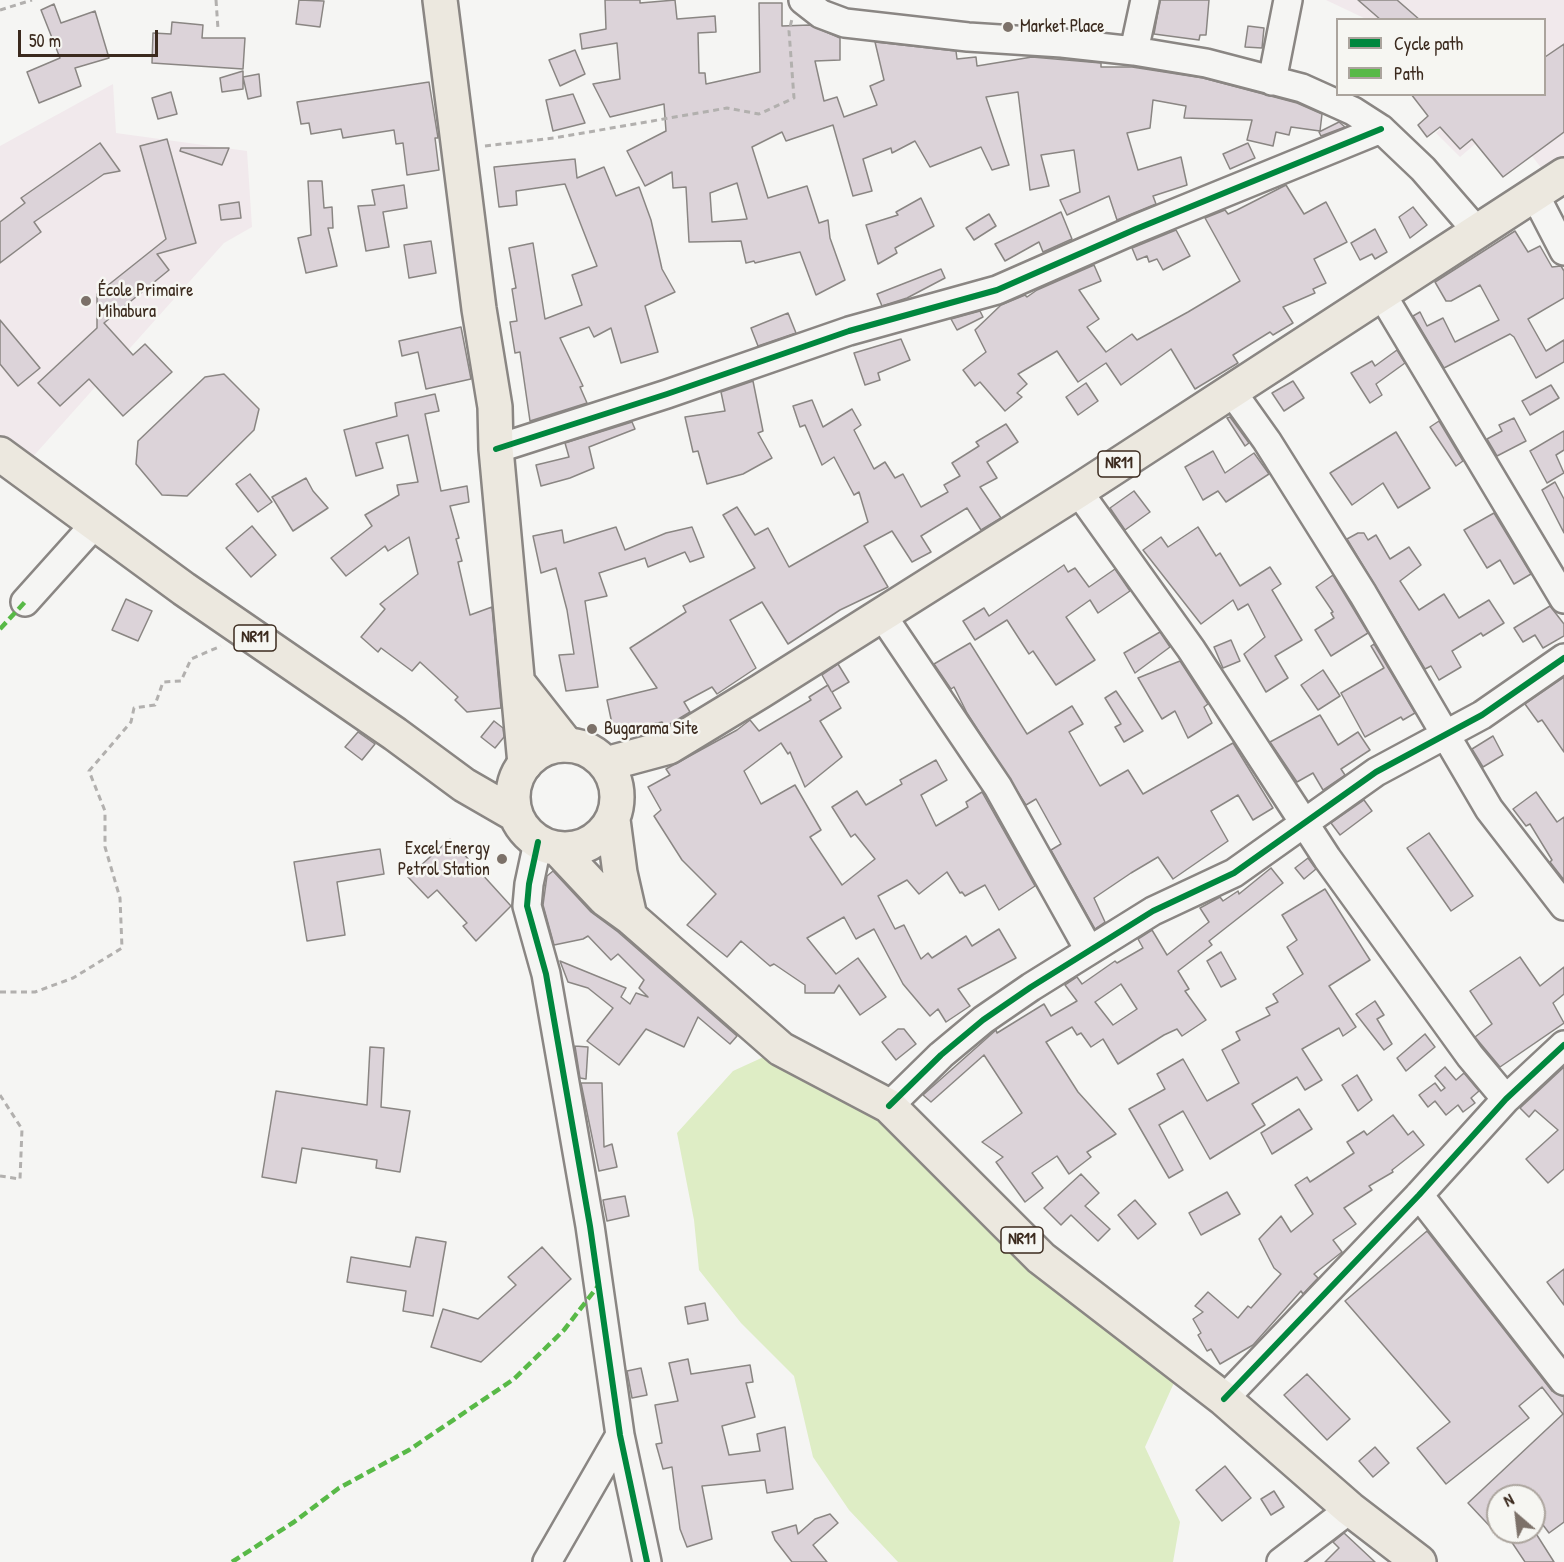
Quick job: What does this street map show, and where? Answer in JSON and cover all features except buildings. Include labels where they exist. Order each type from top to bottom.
[{"type":"main road","points":[[440,0],[458,148],[495,407],[496,449],[525,764]]},
{"type":"main road","name":"NR11","points":[[606,764],[669,747],[1078,491],[1230,389],[1564,175]]},
{"type":"main road","name":"NR11","points":[[0,454],[249,634],[395,734],[464,785],[516,815]]},
{"type":"main road","points":[[519,684],[567,745]]},
{"type":"main road","points":[[615,813],[594,841],[577,849],[548,846],[525,831],[516,815],[513,793],[519,773],[525,764],[544,750],[567,745],[585,748],[606,764],[616,784],[615,813],[620,873],[630,917]]},
{"type":"main road","name":"NR11","points":[[615,813],[669,747]]},
{"type":"main road","name":"NR11","points":[[548,846],[605,899],[630,917],[781,1049],[889,1107],[1041,1258],[1224,1399],[1350,1509],[1419,1562]]},
{"type":"street","points":[[1134,51],[1145,0]]},
{"type":"street","points":[[1272,81],[1288,0]]},
{"type":"street","points":[[798,5],[845,23],[968,37],[1062,43],[1134,51],[1206,63],[1302,88],[1353,111],[1381,129],[1422,169],[1476,230]]},
{"type":"street","points":[[496,449],[667,394],[849,331],[997,290],[1136,229],[1381,129]]},
{"type":"street","points":[[1535,195],[1564,251]]},
{"type":"street","points":[[1380,293],[1564,599]]},
{"type":"street","points":[[1230,389],[1267,441],[1369,604],[1417,684],[1443,734],[1489,809],[1564,906]]},
{"type":"street","points":[[1078,491],[1191,649],[1304,822],[1470,1056],[1506,1099]]},
{"type":"street","points":[[26,602],[95,524]]},
{"type":"street","points":[[882,615],[998,786],[1089,950]]},
{"type":"street","points":[[889,1107],[941,1055],[983,1020],[1153,911],[1234,873],[1376,772],[1482,715],[1564,658]]},
{"type":"street","points":[[548,846],[529,884],[527,906],[546,974],[590,1226],[620,1435],[647,1562]]},
{"type":"street","points":[[1224,1399],[1419,1195],[1506,1099],[1564,1045]]},
{"type":"street","points":[[1419,1195],[1564,1381]]},
{"type":"street","points":[[547,1562],[620,1435]]},
{"type":"street","points":[[1281,1562],[1350,1509]]},
{"type":"path","points":[[0,10],[32,0]]},
{"type":"path","points":[[216,0],[218,29]]},
{"type":"path","points":[[458,148],[554,138],[727,108],[759,114],[794,98],[789,31],[798,5]]},
{"type":"path","points":[[0,992],[35,992],[73,978],[122,948],[120,897],[105,847],[105,811],[89,771],[131,722],[134,708],[155,705],[163,682],[181,681],[191,659],[249,634]]},
{"type":"path","points":[[0,1095],[22,1129],[20,1179],[0,1176]]},
{"type":"shaded area","points":[[1326,0],[1564,0],[1564,175],[1553,183],[1521,142],[1496,126],[1460,157],[1436,133],[1467,101],[1546,96],[1546,18],[1364,18]]},
{"type":"shaded area","name":"École Primaire Mihabura","points":[[113,84],[116,133],[247,151],[252,227],[224,243],[21,470],[0,454],[0,146]]},
{"type":"green space","points":[[781,1049],[889,1106],[1182,1365],[1145,1447],[1180,1522],[1173,1562],[898,1562],[849,1510],[813,1457],[794,1376],[741,1323],[699,1270],[694,1220],[677,1133],[733,1071]]},
{"type":"marked path","points":[[0,629],[25,602]]},
{"type":"marked path","points":[[232,1562],[294,1522],[339,1488],[409,1450],[514,1379],[564,1330],[598,1286]]},
{"type":"cycle path","points":[[496,449],[667,394],[849,331],[997,290],[1136,229],[1381,129]]},
{"type":"cycle path","points":[[889,1106],[941,1055],[983,1020],[1031,987],[1153,911],[1234,873],[1376,772],[1482,715],[1564,658]]},
{"type":"cycle path","points":[[538,842],[527,906],[546,974],[590,1226],[620,1435],[647,1562]]},
{"type":"cycle path","points":[[1224,1399],[1419,1195],[1506,1099],[1564,1045]]},
{"type":"place","name":"Market Place","points":[[1008,27]]},
{"type":"place","name":"École Primaire Mihabura","points":[[86,301]]},
{"type":"place","name":"Bugarama Site","points":[[592,729]]},
{"type":"place","name":"Excel Energy Petrol Station","points":[[502,859]]}]
